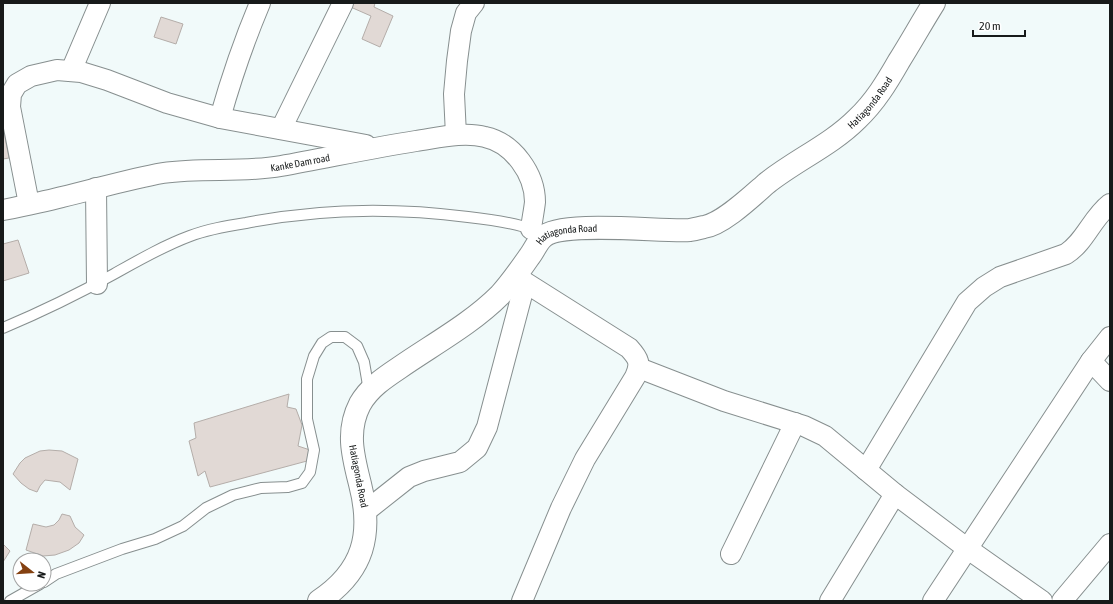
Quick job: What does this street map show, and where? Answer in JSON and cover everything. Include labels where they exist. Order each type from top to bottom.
[{"type":"street","points":[[70,71],[100,3]]},
{"type":"street","points":[[220,118],[233,72],[260,3]]},
{"type":"street","points":[[281,129],[343,3]]},
{"type":"street","name":"Hatiagonda Road","points":[[319,601],[341,584],[354,568],[362,550],[366,531],[366,511],[353,457],[352,438],[354,421],[360,404],[369,391],[386,377],[481,312],[520,280],[537,232],[565,229],[635,227],[690,230],[708,226],[720,220],[781,172],[832,140],[857,119],[881,91],[934,3]]},
{"type":"street","points":[[456,135],[454,94],[457,61],[461,31],[470,5]]},
{"type":"street","points":[[29,204],[10,107],[11,94],[17,84],[31,76],[57,70],[81,72],[107,80],[167,103],[220,118],[378,147]]},
{"type":"street","name":"Kanke Dam road","points":[[3,210],[163,173],[279,166],[378,147],[456,135],[485,137],[506,147],[521,161],[531,178],[535,201],[537,232]]},
{"type":"street","points":[[96,188],[97,284]]},
{"type":"street","points":[[866,470],[967,302],[984,287],[1000,277],[1066,254],[1073,250],[1101,212],[1110,204]]},
{"type":"street","points":[[366,511],[409,477],[424,471],[460,462],[477,448],[487,427],[520,280],[629,348],[636,355],[639,368],[585,459],[561,508],[522,601]]},
{"type":"street","points":[[933,601],[1090,361],[1110,337]]},
{"type":"street","points":[[1090,361],[1110,382]]},
{"type":"street","points":[[639,368],[724,401],[795,423],[825,436],[895,494],[968,549],[1042,601]]},
{"type":"street","points":[[731,554],[795,423]]},
{"type":"street","points":[[830,601],[895,494]]},
{"type":"street","points":[[1062,601],[1110,544]]},
{"type":"lane","points":[[3,328],[97,284],[152,253],[190,236],[225,226],[278,216],[332,210],[410,211],[489,219],[537,232]]},
{"type":"lane","points":[[52,577],[122,549],[155,539],[183,526],[206,508],[233,496],[261,488],[288,487],[302,483],[310,472],[314,450],[307,419],[308,379],[314,356],[322,342],[331,337],[345,337],[357,346],[364,362],[369,391]]},
{"type":"lane","points":[[10,601],[26,592]]},
{"type":"building","points":[[347,3],[375,3],[374,7],[393,16],[380,47],[362,39],[371,16],[346,5]]},
{"type":"building","points":[[161,17],[183,24],[176,44],[154,37]]},
{"type":"building","points":[[3,127],[9,158],[3,159]]},
{"type":"building","points":[[18,240],[29,273],[3,281],[3,244]]},
{"type":"building","points":[[289,394],[287,407],[296,409],[302,425],[298,446],[310,450],[307,461],[210,487],[205,471],[198,476],[189,441],[196,438],[194,423]]},
{"type":"building","points":[[40,451],[62,451],[78,459],[70,490],[60,482],[45,480],[37,492],[29,489],[21,483],[13,474],[25,458]]},
{"type":"building","points":[[62,514],[70,516],[75,527],[84,535],[79,543],[69,550],[55,555],[52,555],[52,552],[32,552],[26,550],[33,524],[46,527],[54,525]]},
{"type":"building","points":[[3,544],[10,551],[3,562]]}]
